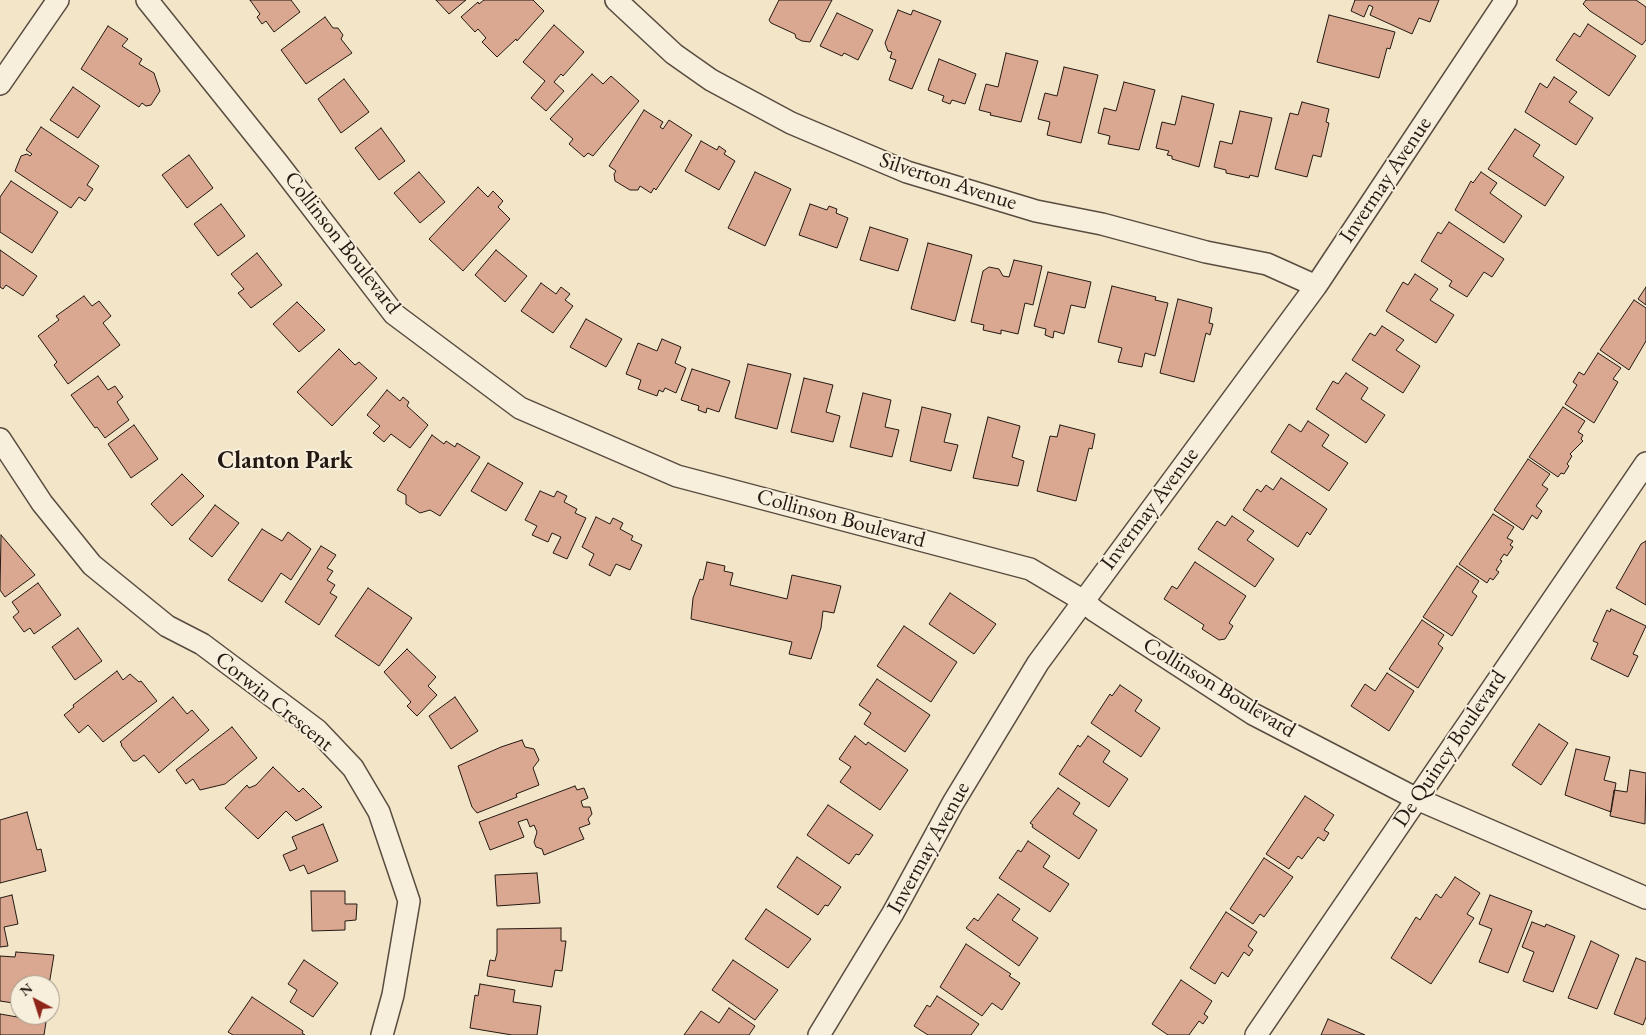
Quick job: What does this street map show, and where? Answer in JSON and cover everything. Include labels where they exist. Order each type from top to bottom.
[{"type":"street","points":[[0,84],[58,0]]},
{"type":"street","name":"Collinson Boulevard","points":[[147,0],[277,162],[394,314],[520,408],[677,476],[1030,568],[1082,600],[1095,611],[1253,714],[1417,799],[1646,898]]},
{"type":"street","name":"Silverton Avenue","points":[[616,0],[674,54],[711,80],[791,122],[907,172],[1036,211],[1102,224],[1206,252],[1267,264],[1316,286]]},
{"type":"street","name":"Invermay Avenue","points":[[819,1035],[893,913],[953,803],[1038,663],[1082,600],[1316,286],[1506,0]]},
{"type":"street","name":"Corwin Crescent","points":[[0,439],[42,503],[92,565],[167,626],[202,644],[317,730],[352,768],[379,812],[409,901],[393,995],[382,1035]]},
{"type":"street","name":"De Quincy Boulevard","points":[[1256,1035],[1417,799],[1636,491],[1646,463]]},
{"type":"building","points":[[250,0],[291,0],[300,12],[274,32],[266,21],[262,24],[257,17],[260,14]]},
{"type":"building","points":[[436,0],[466,0],[449,14]]},
{"type":"building","points":[[484,0],[533,0],[544,11],[517,41],[516,39],[497,57],[482,42],[486,38],[478,29],[475,32],[461,17],[478,2],[479,4]]},
{"type":"building","points":[[779,0],[832,0],[810,42],[802,41],[796,38],[795,34],[771,23],[769,20]]},
{"type":"building","points":[[1355,0],[1439,0],[1430,22],[1419,18],[1412,34],[1370,15],[1373,7],[1369,5],[1364,17],[1351,11]]},
{"type":"building","points":[[1586,0],[1636,0],[1646,7],[1646,40],[1642,45],[1590,11],[1583,4]]},
{"type":"building","points":[[898,10],[911,15],[913,10],[941,21],[912,89],[889,80],[896,60],[890,58],[892,52],[888,51],[885,43]]},
{"type":"building","points":[[837,13],[873,30],[858,60],[844,53],[842,56],[820,46]]},
{"type":"building","points":[[1329,15],[1395,32],[1390,49],[1387,48],[1379,78],[1317,62]]},
{"type":"building","points":[[325,17],[333,28],[338,28],[343,35],[341,39],[352,53],[306,84],[281,50]]},
{"type":"building","points":[[1588,24],[1636,56],[1609,96],[1556,60],[1574,33],[1580,37]]},
{"type":"building","points":[[554,25],[584,52],[563,76],[561,74],[554,82],[564,91],[546,111],[531,98],[545,81],[523,62]]},
{"type":"building","points":[[108,26],[128,39],[122,46],[142,59],[139,64],[154,73],[160,91],[151,105],[146,106],[142,103],[139,107],[81,69]]},
{"type":"building","points":[[1006,53],[1038,61],[1021,122],[990,115],[991,113],[979,110],[986,84],[998,87]]},
{"type":"building","points":[[939,59],[976,74],[965,104],[952,100],[950,104],[942,101],[944,96],[928,90]]},
{"type":"building","points":[[1064,67],[1098,75],[1081,143],[1047,135],[1050,122],[1038,119],[1045,93],[1057,96]]},
{"type":"building","points":[[592,74],[603,84],[611,76],[639,101],[593,156],[588,153],[584,157],[569,144],[573,139],[550,119]]},
{"type":"building","points":[[1554,77],[1577,92],[1569,102],[1593,118],[1576,145],[1525,112],[1540,83],[1547,88]]},
{"type":"building","points":[[344,79],[369,112],[341,133],[318,99]]},
{"type":"building","points":[[1124,82],[1155,90],[1139,150],[1108,144],[1110,136],[1098,133],[1104,108],[1116,111]]},
{"type":"building","points":[[73,87],[100,106],[78,138],[50,120]]},
{"type":"building","points":[[1182,96],[1214,104],[1199,167],[1172,159],[1172,156],[1167,155],[1169,151],[1156,148],[1162,122],[1175,125]]},
{"type":"building","points":[[1302,102],[1329,109],[1326,122],[1329,123],[1321,157],[1313,155],[1307,177],[1275,169],[1290,113],[1298,115]]},
{"type":"building","points":[[644,110],[663,122],[660,127],[663,129],[669,120],[692,135],[656,190],[654,188],[651,193],[640,186],[638,190],[630,190],[615,181],[614,174],[616,171],[609,166]]},
{"type":"building","points":[[1240,111],[1272,118],[1258,177],[1250,175],[1249,178],[1226,173],[1226,170],[1214,167],[1220,141],[1232,144]]},
{"type":"building","points":[[41,127],[99,166],[87,185],[93,189],[85,201],[79,197],[71,208],[15,171],[21,156],[27,154],[30,156],[32,154],[26,150]]},
{"type":"building","points":[[381,128],[405,161],[379,180],[355,148]]},
{"type":"building","points":[[1515,129],[1540,145],[1533,156],[1564,177],[1545,206],[1488,169]]},
{"type":"building","points":[[701,141],[717,150],[719,146],[726,151],[724,154],[735,161],[719,190],[685,171]]},
{"type":"building","points":[[189,155],[213,188],[187,208],[162,175]]},
{"type":"building","points":[[419,172],[445,202],[420,223],[394,193]]},
{"type":"building","points":[[755,172],[791,189],[765,246],[728,228]]},
{"type":"building","points":[[1481,172],[1497,183],[1490,193],[1522,216],[1504,243],[1455,210],[1471,181],[1473,183]]},
{"type":"building","points":[[11,181],[58,212],[32,253],[0,232],[0,197]]},
{"type":"building","points":[[478,187],[488,197],[493,191],[503,201],[498,207],[510,219],[463,271],[429,239]]},
{"type":"building","points":[[221,204],[245,236],[218,256],[194,224]]},
{"type":"building","points":[[810,204],[827,210],[829,206],[837,209],[836,213],[848,218],[837,248],[799,235]]},
{"type":"building","points":[[1449,222],[1504,259],[1492,277],[1484,272],[1467,297],[1449,286],[1452,281],[1421,261],[1438,232],[1441,234]]},
{"type":"building","points":[[870,227],[908,239],[898,271],[860,260]]},
{"type":"building","points":[[928,243],[972,255],[955,321],[911,309]]},
{"type":"building","points":[[0,250],[37,276],[23,296],[6,285],[3,289],[0,287]]},
{"type":"building","points":[[496,250],[527,276],[505,302],[475,275]]},
{"type":"building","points":[[257,253],[282,285],[251,308],[238,293],[244,289],[231,274]]},
{"type":"building","points":[[1014,260],[1042,266],[1033,305],[1025,303],[1018,334],[1001,330],[1001,334],[983,330],[984,325],[971,322],[983,271],[989,267],[999,269],[1003,276],[1009,277]]},
{"type":"building","points":[[1048,272],[1091,282],[1085,308],[1071,305],[1064,334],[1054,331],[1053,338],[1045,335],[1046,329],[1034,326]]},
{"type":"building","points":[[1415,274],[1438,289],[1430,300],[1454,315],[1436,343],[1386,311],[1403,282],[1408,285]]},
{"type":"building","points":[[541,283],[556,294],[561,287],[570,294],[565,300],[573,306],[553,333],[521,311]]},
{"type":"building","points":[[1112,286],[1156,297],[1155,300],[1168,303],[1155,356],[1145,353],[1142,367],[1118,362],[1122,348],[1098,342]]},
{"type":"building","points":[[1646,287],[1646,305],[1638,299]]},
{"type":"building","points":[[84,296],[92,306],[99,301],[111,316],[103,323],[120,345],[68,384],[54,365],[57,362],[38,336],[59,320],[56,316]]},
{"type":"building","points":[[1178,299],[1212,308],[1209,323],[1213,324],[1210,335],[1206,333],[1194,382],[1160,373]]},
{"type":"building","points":[[1634,300],[1646,308],[1646,341],[1629,370],[1600,350]]},
{"type":"building","points":[[297,302],[325,330],[299,352],[273,324]]},
{"type":"building","points":[[586,319],[622,339],[606,367],[570,347]]},
{"type":"building","points":[[1382,326],[1404,340],[1396,350],[1420,366],[1403,393],[1352,360],[1370,333],[1375,336]]},
{"type":"building","points":[[662,339],[681,347],[675,363],[686,368],[676,393],[665,388],[663,392],[659,390],[657,396],[638,389],[641,380],[626,374],[638,343],[657,351]]},
{"type":"building","points":[[339,349],[355,365],[359,362],[377,378],[332,426],[297,392]]},
{"type":"building","points":[[1598,353],[1621,368],[1613,379],[1618,382],[1594,423],[1565,404],[1577,385],[1573,382],[1579,372],[1584,375]]},
{"type":"building","points":[[748,364],[791,374],[777,429],[735,418]]},
{"type":"building","points":[[692,369],[730,381],[719,412],[707,408],[706,413],[698,410],[699,406],[681,400]]},
{"type":"building","points":[[1346,373],[1368,388],[1361,399],[1385,415],[1366,443],[1316,409],[1333,381],[1338,384]]},
{"type":"building","points":[[98,376],[108,390],[115,386],[123,397],[117,402],[129,420],[105,438],[97,427],[95,428],[71,395]]},
{"type":"building","points":[[804,378],[833,385],[826,412],[840,416],[833,442],[791,432]]},
{"type":"building","points":[[387,390],[400,401],[403,397],[409,402],[407,406],[428,425],[410,448],[391,434],[384,442],[373,433],[380,426],[367,415]]},
{"type":"building","points":[[863,393],[891,400],[885,427],[899,430],[892,457],[850,447]]},
{"type":"building","points":[[922,407],[951,414],[944,442],[958,445],[951,471],[910,461]]},
{"type":"building","points":[[1563,407],[1585,421],[1578,432],[1583,435],[1581,439],[1583,441],[1570,454],[1572,456],[1567,464],[1569,466],[1564,474],[1561,473],[1558,477],[1529,457]]},
{"type":"building","points":[[988,417],[1020,426],[1012,457],[1024,461],[1018,486],[973,478]]},
{"type":"building","points":[[1308,421],[1329,435],[1322,446],[1348,463],[1329,491],[1271,452],[1289,424],[1301,432]]},
{"type":"building","points":[[134,425],[158,459],[131,478],[108,444]]},
{"type":"building","points":[[1060,425],[1095,434],[1092,449],[1089,448],[1076,501],[1037,491],[1050,436],[1057,437]]},
{"type":"building","points":[[432,435],[444,444],[446,441],[455,447],[457,443],[480,457],[440,516],[430,510],[420,513],[406,504],[406,495],[397,490]]},
{"type":"building","points":[[1528,459],[1550,474],[1542,485],[1548,489],[1536,506],[1542,511],[1537,519],[1532,515],[1523,530],[1494,510]]},
{"type":"building","points":[[488,463],[523,483],[506,511],[471,491]]},
{"type":"building","points":[[182,474],[204,496],[172,526],[151,504]]},
{"type":"building","points":[[1281,478],[1327,509],[1310,535],[1307,532],[1298,547],[1243,510],[1257,489],[1261,492],[1266,485],[1273,490]]},
{"type":"building","points":[[540,491],[554,497],[557,491],[567,496],[564,502],[577,509],[575,513],[586,518],[567,559],[553,553],[561,537],[552,533],[548,542],[532,535],[537,526],[525,520]]},
{"type":"building","points":[[215,505],[239,523],[212,557],[189,539]]},
{"type":"building","points":[[1493,514],[1514,527],[1507,538],[1513,541],[1510,545],[1513,547],[1507,556],[1504,554],[1500,560],[1502,561],[1496,570],[1499,572],[1493,580],[1490,578],[1487,583],[1459,564]]},
{"type":"building","points":[[1232,516],[1254,531],[1247,540],[1274,559],[1255,587],[1198,549],[1217,521],[1225,526]]},
{"type":"building","points":[[596,517],[610,524],[613,518],[623,523],[620,529],[633,536],[631,540],[642,545],[630,570],[616,564],[610,576],[589,565],[594,554],[582,547]]},
{"type":"building","points":[[262,529],[282,541],[288,532],[311,549],[291,580],[281,573],[262,602],[228,580]]},
{"type":"building","points":[[1,535],[35,575],[5,597],[0,590]]},
{"type":"building","points":[[1646,541],[1646,605],[1616,588],[1641,544]]},
{"type":"building","points":[[321,546],[336,555],[327,568],[333,571],[327,580],[335,585],[330,593],[337,597],[319,625],[285,602]]},
{"type":"building","points":[[707,562],[725,566],[724,571],[733,573],[730,585],[787,599],[792,575],[841,586],[834,613],[823,611],[821,628],[811,659],[789,654],[792,642],[691,619],[693,598],[700,579],[703,580]]},
{"type":"building","points":[[1195,562],[1246,596],[1229,623],[1233,626],[1225,639],[1219,640],[1202,629],[1204,625],[1164,599],[1172,586],[1177,589]]},
{"type":"building","points":[[1457,566],[1479,581],[1472,592],[1477,596],[1452,636],[1423,617]]},
{"type":"building","points":[[38,583],[61,615],[34,634],[30,628],[24,632],[13,617],[19,612],[12,602]]},
{"type":"building","points":[[368,588],[412,618],[379,666],[335,636]]},
{"type":"building","points":[[950,593],[996,624],[974,654],[929,624]]},
{"type":"building","points":[[1611,609],[1646,626],[1633,654],[1638,656],[1628,677],[1591,659],[1598,643],[1593,641],[1607,610],[1610,612]]},
{"type":"building","points":[[1422,620],[1444,635],[1438,644],[1443,648],[1418,688],[1389,669]]},
{"type":"building","points":[[904,626],[957,662],[931,702],[877,666]]},
{"type":"building","points":[[78,628],[102,661],[75,680],[52,647]]},
{"type":"building","points":[[407,649],[436,677],[428,686],[437,695],[417,716],[407,706],[411,702],[384,672]]},
{"type":"building","points":[[117,671],[123,680],[130,674],[139,682],[141,681],[157,701],[103,742],[88,725],[79,733],[64,715],[74,707],[73,705]]},
{"type":"building","points":[[1387,673],[1414,691],[1389,731],[1351,706],[1365,684],[1375,691]]},
{"type":"building","points":[[877,679],[930,715],[905,752],[864,724],[871,713],[859,705]]},
{"type":"building","points":[[1120,685],[1142,700],[1135,711],[1160,728],[1141,757],[1091,723],[1110,694],[1112,696]]},
{"type":"building","points":[[173,697],[187,714],[192,710],[209,730],[159,773],[144,755],[133,761],[120,742]]},
{"type":"building","points":[[455,697],[478,731],[451,749],[429,716]]},
{"type":"building","points":[[1539,724],[1568,743],[1541,785],[1512,765]]},
{"type":"building","points":[[232,727],[257,758],[225,784],[200,790],[193,779],[186,784],[176,770]]},
{"type":"building","points":[[855,736],[866,745],[868,742],[908,770],[880,810],[840,782],[851,767],[839,759]]},
{"type":"building","points":[[1088,736],[1110,751],[1103,762],[1128,779],[1109,807],[1059,774],[1078,745],[1080,747]]},
{"type":"building","points":[[522,740],[525,747],[534,749],[539,760],[533,768],[539,785],[516,794],[517,797],[477,813],[472,807],[458,766]]},
{"type":"building","points":[[1576,749],[1610,757],[1604,780],[1616,783],[1611,812],[1565,795]]},
{"type":"building","points":[[273,767],[299,792],[303,788],[322,807],[296,821],[286,811],[258,839],[225,808],[247,785],[249,788],[256,785]]},
{"type":"building","points":[[1630,770],[1646,773],[1645,824],[1610,816],[1614,790],[1627,792]]},
{"type":"building","points":[[575,786],[577,790],[584,788],[588,798],[581,801],[583,807],[590,807],[592,814],[588,819],[590,824],[579,828],[584,839],[544,855],[542,849],[536,847],[534,842],[537,832],[534,825],[530,827],[527,819],[518,822],[524,837],[490,850],[479,822]]},
{"type":"building","points":[[1058,788],[1080,803],[1073,814],[1097,830],[1079,859],[1032,827],[1033,825],[1030,823]]},
{"type":"building","points":[[1305,796],[1334,815],[1324,830],[1329,833],[1324,841],[1318,837],[1302,859],[1298,856],[1289,869],[1266,854]]},
{"type":"building","points":[[828,805],[873,835],[859,855],[856,854],[849,864],[807,835]]},
{"type":"building","points":[[27,812],[37,850],[41,849],[46,871],[0,883],[0,820]]},
{"type":"building","points":[[323,824],[338,861],[308,874],[304,865],[290,871],[283,855],[297,849],[292,837]]},
{"type":"building","points":[[1028,841],[1050,856],[1043,867],[1069,884],[1050,912],[999,878],[1018,850],[1021,852]]},
{"type":"building","points":[[797,857],[841,887],[828,906],[825,905],[818,915],[777,887]]},
{"type":"building","points":[[1264,858],[1293,877],[1264,917],[1260,914],[1253,924],[1230,909]]},
{"type":"building","points":[[537,873],[540,903],[497,906],[495,875]]},
{"type":"building","points":[[1455,877],[1480,893],[1467,914],[1474,918],[1431,984],[1391,958],[1416,917],[1420,920],[1436,894],[1441,898]]},
{"type":"building","points":[[311,891],[345,891],[345,904],[357,904],[356,920],[345,921],[345,930],[312,931]]},
{"type":"building","points":[[998,894],[1020,909],[1012,920],[1038,938],[1019,966],[966,928],[974,918],[978,921]]},
{"type":"building","points":[[12,895],[18,924],[4,927],[8,946],[0,947],[0,898]]},
{"type":"building","points":[[1490,895],[1532,911],[1508,973],[1479,962],[1492,929],[1479,924]]},
{"type":"building","points":[[766,909],[811,939],[788,968],[745,939]]},
{"type":"building","points":[[1226,912],[1257,932],[1248,946],[1253,950],[1249,956],[1244,952],[1228,977],[1222,972],[1215,984],[1190,968]]},
{"type":"building","points":[[1532,922],[1545,927],[1546,924],[1575,936],[1553,992],[1523,981],[1534,952],[1522,947]]},
{"type":"building","points":[[561,928],[561,941],[566,941],[562,971],[555,970],[552,987],[487,976],[490,960],[495,961],[497,953],[497,929]]},
{"type":"building","points":[[1591,941],[1619,955],[1597,1009],[1568,998]]},
{"type":"building","points":[[966,944],[1011,974],[1009,976],[1020,983],[1002,1010],[992,1003],[982,1016],[940,987]]},
{"type":"building","points":[[16,952],[54,955],[51,975],[10,975],[10,1002],[0,1001],[0,956],[15,957]]},
{"type":"building","points":[[1636,958],[1646,962],[1646,1017],[1643,1025],[1614,1014]]},
{"type":"building","points":[[304,960],[338,983],[313,1017],[290,1002],[297,990],[288,984]]},
{"type":"building","points":[[733,960],[778,990],[755,1020],[712,990]]},
{"type":"building","points":[[1181,980],[1212,1001],[1204,1014],[1208,1017],[1203,1024],[1199,1021],[1189,1035],[1168,1035],[1152,1024]]},
{"type":"building","points":[[480,984],[515,990],[513,1002],[541,1006],[537,1035],[512,1035],[470,1028],[475,995],[478,996]]},
{"type":"building","points":[[937,996],[979,1024],[971,1035],[928,1035],[914,1026],[927,1005],[930,1007]]},
{"type":"building","points":[[252,997],[303,1031],[302,1033],[305,1035],[233,1035],[228,1032]]},
{"type":"building","points":[[729,1008],[755,1026],[749,1035],[684,1035],[701,1011],[719,1023]]},
{"type":"building","points":[[0,1014],[10,1016],[10,1025],[46,1025],[44,1035],[0,1035]]},
{"type":"building","points":[[1328,1019],[1365,1035],[1321,1035]]},
{"type":"district","name":"Clanton Park","points":[[285,461]]}]
